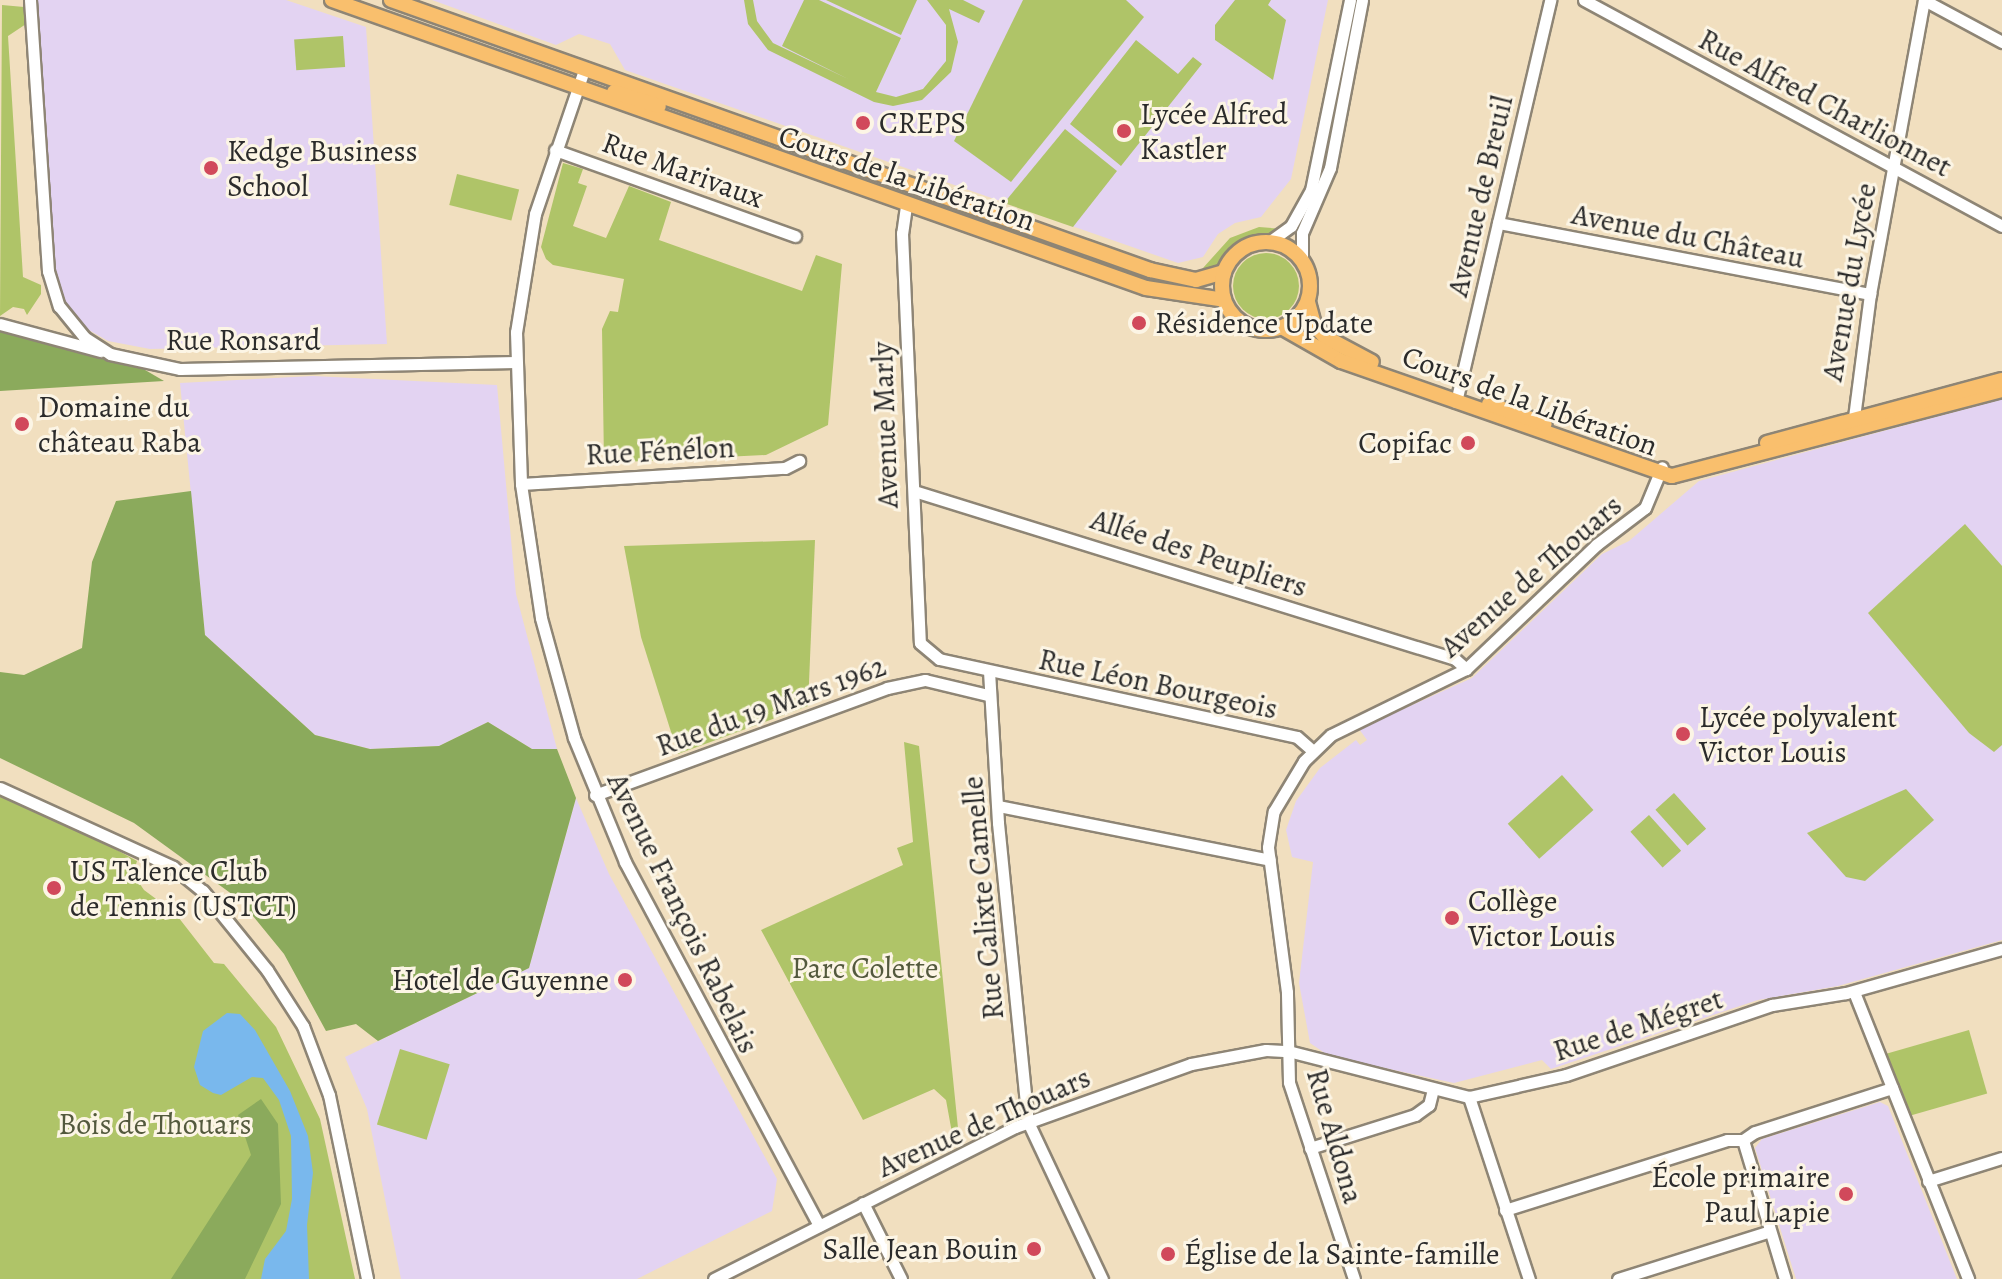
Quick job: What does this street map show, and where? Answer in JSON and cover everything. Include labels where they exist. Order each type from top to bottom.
[{"type":"main road","name":"Cours de la Libération","points":[[332,0],[906,206],[1146,288],[1224,300]]},
{"type":"main road","name":"Cours de la Libération","points":[[391,0],[1028,228],[1176,277],[1204,280],[1224,272]]},
{"type":"main road","points":[[441,39],[476,41],[553,68],[584,70]]},
{"type":"main road","points":[[577,89],[602,89],[764,142],[797,145]]},
{"type":"main road","points":[[906,206],[932,204],[991,223],[1028,228]]},
{"type":"main road","points":[[1269,242],[1287,248],[1302,260],[1310,279],[1308,302],[1283,328],[1265,331],[1245,325],[1224,300],[1224,272],[1240,251],[1269,242]]},
{"type":"main road","name":"Cours de la Libération","points":[[1308,302],[1314,325],[1335,346],[1457,398]]},
{"type":"main road","name":"Cours de la Libération","points":[[1283,328],[1341,361],[1457,398],[1661,471],[2002,390]]},
{"type":"main road","name":"Cours de la Libération","points":[[1853,425],[2002,380]]},
{"type":"street","name":"Rue Ronsard","points":[[30,0],[48,271],[68,320],[110,354],[180,369],[516,362]]},
{"type":"street","points":[[1269,242],[1291,226],[1311,190],[1350,0]]},
{"type":"street","points":[[1302,260],[1302,233],[1330,168],[1362,0]]},
{"type":"street","name":"Avenue de Breuil","points":[[1457,398],[1550,0]]},
{"type":"street","name":"Rue Alfred Charlionnet","points":[[1584,0],[2002,226]]},
{"type":"street","points":[[1924,0],[2002,42]]},
{"type":"street","name":"Avenue du Lycée","points":[[1853,425],[1870,294],[1924,0]]},
{"type":"street","points":[[577,89],[584,70]]},
{"type":"street","name":"Avenue François Rabelais","points":[[577,89],[555,150],[526,255],[516,362],[521,484],[550,656],[595,795],[644,900],[819,1226]]},
{"type":"street","name":"Rue Marivaux","points":[[555,150],[795,236]]},
{"type":"street","name":"Avenue Marly","points":[[906,206],[902,233],[920,643]]},
{"type":"street","name":"Avenue du Château","points":[[1498,223],[1870,294]]},
{"type":"street","points":[[0,324],[110,354]]},
{"type":"street","name":"Rue Fénélon","points":[[521,484],[785,468],[799,461]]},
{"type":"street","name":"Avenue de Thouars","points":[[714,1279],[1028,1122],[1191,1064],[1266,1050],[1288,1051],[1270,860],[1274,811],[1313,751],[1347,723],[1466,669],[1596,545],[1645,508],[1661,471]]},
{"type":"street","name":"Allée des Peupliers","points":[[914,491],[1455,659],[1466,669]]},
{"type":"street","name":"Rue Léon Bourgeois","points":[[920,643],[939,659],[1297,737],[1313,751]]},
{"type":"street","name":"Rue Calixte Camelle","points":[[989,671],[988,695],[1028,1122],[1102,1279]]},
{"type":"street","name":"Rue du 19 Mars 1962","points":[[595,795],[919,680],[988,695]]},
{"type":"street","points":[[0,788],[173,867],[203,891],[267,970],[303,1026],[329,1095],[367,1279]]},
{"type":"street","points":[[998,806],[1021,806],[1270,860]]},
{"type":"street","name":"Rue de Mégret","points":[[1288,1051],[1469,1097],[1566,1075],[1772,1005],[1854,992],[2002,949]]},
{"type":"street","points":[[1854,992],[1968,1279]]},
{"type":"street","name":"Rue Aldona","points":[[1288,1051],[1289,1082],[1354,1279]]},
{"type":"street","points":[[1505,1210],[1727,1140],[1743,1140],[1755,1132],[1892,1088]]},
{"type":"street","points":[[1310,1148],[1415,1115],[1429,1105],[1433,1089]]},
{"type":"street","points":[[1469,1097],[1529,1279]]},
{"type":"street","points":[[1743,1140],[1785,1279]]},
{"type":"street","points":[[1928,1181],[2002,1158]]},
{"type":"street","points":[[863,1203],[901,1279]]},
{"type":"street","points":[[1618,1279],[1770,1231]]},
{"type":"shaded area","name":"Kedge Business School","points":[[37,0],[286,0],[366,27],[387,344],[150,349],[108,341],[82,326],[68,309],[53,265]]},
{"type":"shaded area","name":"Lycée Alfred Kastler","points":[[432,0],[1328,0],[1291,179],[1261,217],[1235,223],[1218,234],[1203,257],[1178,263],[625,70],[610,44],[579,34],[556,45]]},
{"type":"shaded area","points":[[313,376],[497,385],[516,594],[557,749],[532,749],[488,722],[439,746],[370,749],[315,735],[205,635],[180,383]]},
{"type":"shaded area","name":"Lycée polyvalent Victor Louis","points":[[2002,399],[2002,940],[1838,986],[1758,1000],[1551,1069],[1542,1060],[1454,1083],[1329,1056],[1310,1043],[1299,983],[1313,862],[1292,857],[1286,830],[1296,801],[1320,768],[1356,740],[1360,745],[1367,740],[1359,729],[1472,678],[1602,554],[1629,541],[1699,481]]},
{"type":"shaded area","points":[[576,798],[609,874],[777,1179],[772,1211],[637,1279],[401,1279],[367,1109],[345,1057],[529,968]]},
{"type":"shaded area","name":"École primaire Paul Lapie","points":[[1880,1102],[1888,1106],[1957,1279],[1796,1279],[1755,1148],[1762,1139]]},
{"type":"green space","points":[[744,0],[753,0],[757,21],[773,43],[848,79],[782,46],[804,0],[819,0],[901,38],[876,92],[896,97],[923,89],[946,61],[946,25],[927,0],[963,0],[985,11],[979,23],[949,9],[958,42],[951,72],[922,100],[893,106],[874,102],[768,50],[748,24]]},
{"type":"green space","points":[[826,0],[917,0],[901,35]]},
{"type":"green space","points":[[1023,0],[1126,0],[1144,17],[1011,182],[954,141]]},
{"type":"green space","points":[[1235,0],[1271,0],[1268,5],[1286,20],[1273,80],[1215,40],[1215,25]]},
{"type":"green space","points":[[2,5],[24,7],[26,24],[8,36],[23,277],[41,285],[41,294],[27,315],[24,309],[13,307],[0,316]]},
{"type":"green space","points":[[343,36],[345,67],[296,70],[294,39]]},
{"type":"green space","points":[[1136,40],[1178,74],[1193,57],[1202,64],[1121,166],[1070,124]]},
{"type":"green space","points":[[1065,129],[1117,171],[1073,227],[1004,203]]},
{"type":"green space","points":[[563,163],[583,169],[578,183],[587,186],[573,226],[606,238],[629,186],[671,202],[659,240],[802,291],[816,255],[842,264],[828,425],[766,455],[604,463],[602,329],[610,311],[618,312],[624,279],[553,265],[546,259],[541,247]]},
{"type":"green space","points":[[457,174],[519,189],[511,221],[449,205]]},
{"type":"green space","points":[[1259,227],[1283,229],[1245,240],[1217,267],[1208,272],[1203,268],[1230,238]]},
{"type":"green space","points":[[1272,253],[1290,262],[1297,273],[1297,299],[1290,310],[1279,317],[1260,319],[1242,310],[1235,299],[1233,280],[1242,262],[1253,255]]},
{"type":"green space","points":[[0,329],[140,367],[164,381],[0,391]]},
{"type":"green space","points":[[191,491],[205,635],[315,735],[370,749],[439,746],[488,722],[532,749],[557,749],[576,798],[529,968],[378,1041],[356,1024],[326,1031],[284,954],[240,900],[134,823],[0,758],[0,672],[24,675],[82,648],[92,562],[116,501]]},
{"type":"green space","points":[[1965,524],[2002,566],[2002,745],[1994,752],[1969,733],[1868,613]]},
{"type":"green space","points":[[815,540],[808,706],[678,754],[641,637],[624,546]]},
{"type":"green space","name":"Parc Colette","points":[[904,742],[919,746],[958,1128],[952,1133],[946,1100],[934,1089],[863,1120],[761,930],[903,865],[897,848],[913,842]]},
{"type":"green space","points":[[1562,775],[1593,810],[1539,859],[1508,824]]},
{"type":"green space","name":"Bois de Thouars","points":[[0,786],[137,861],[133,874],[144,890],[175,913],[214,963],[224,964],[276,1027],[320,1119],[355,1279],[0,1279]]},
{"type":"green space","points":[[1906,789],[1934,820],[1865,881],[1846,877],[1807,833]]},
{"type":"green space","points":[[1674,793],[1706,829],[1688,845],[1655,810]]},
{"type":"green space","points":[[1649,815],[1681,851],[1663,867],[1630,832]]},
{"type":"green space","points":[[1969,1030],[1987,1093],[1905,1117],[1886,1054]]},
{"type":"green space","points":[[400,1049],[450,1064],[427,1140],[377,1125]]},
{"type":"green space","points":[[261,1099],[278,1124],[281,1204],[245,1279],[171,1279],[251,1155],[238,1115]]},
{"type":"water","points":[[227,1013],[240,1014],[255,1030],[290,1091],[308,1136],[313,1173],[307,1225],[309,1279],[261,1279],[265,1259],[286,1231],[292,1199],[291,1136],[279,1100],[263,1078],[252,1077],[221,1095],[213,1093],[200,1085],[194,1067],[203,1031]]},
{"type":"place","name":"CREPS","points":[[863,123]]},
{"type":"place","name":"Lycée Alfred Kastler","points":[[1124,131]]},
{"type":"place","name":"Kedge Business School","points":[[211,168]]},
{"type":"place","name":"Résidence Update","points":[[1139,323]]},
{"type":"place","name":"Domaine du château Raba","points":[[22,424]]},
{"type":"place","name":"Copifac","points":[[1468,443]]},
{"type":"place","name":"Lycée polyvalent Victor Louis","points":[[1683,734]]},
{"type":"place","name":"US Talence Club de Tennis (USTCT)","points":[[54,888]]},
{"type":"place","name":"Collège Victor Louis","points":[[1452,918]]},
{"type":"place","name":"Hotel de Guyenne","points":[[625,980]]},
{"type":"place","name":"École primaire Paul Lapie","points":[[1846,1194]]},
{"type":"place","name":"Salle Jean Bouin","points":[[1034,1249]]},
{"type":"place","name":"Église de la Sainte-famille","points":[[1168,1254]]}]
